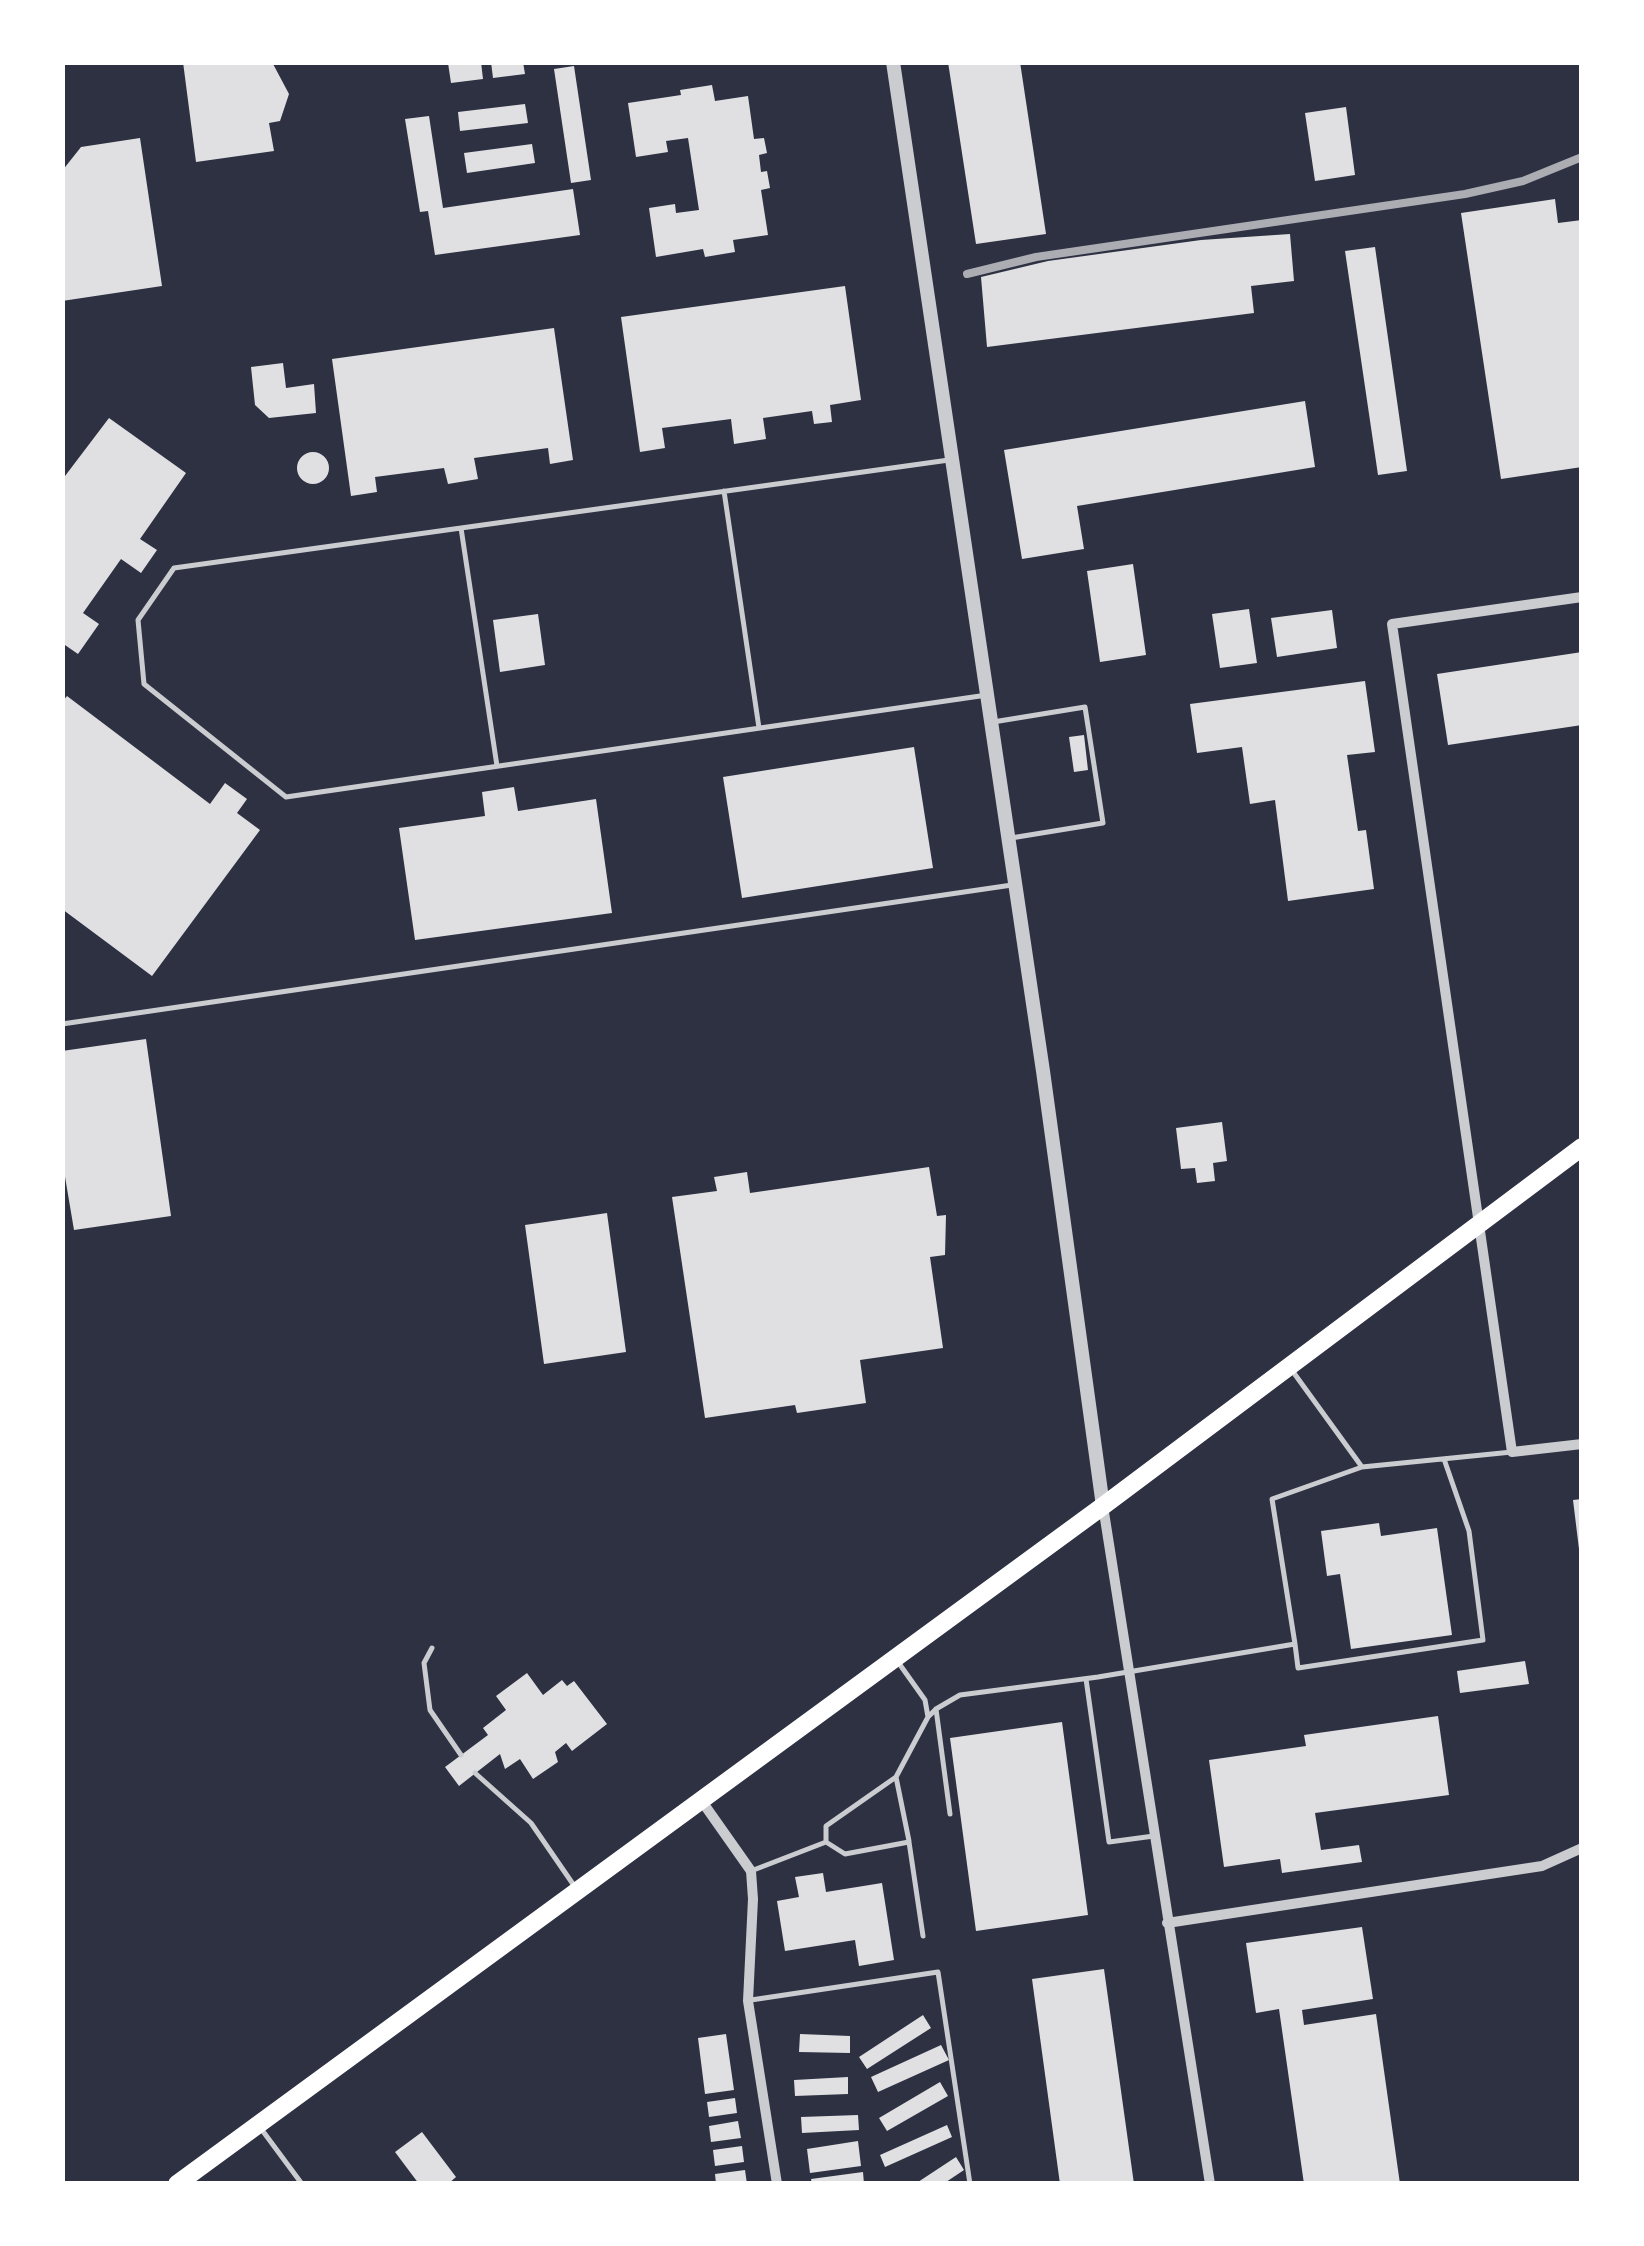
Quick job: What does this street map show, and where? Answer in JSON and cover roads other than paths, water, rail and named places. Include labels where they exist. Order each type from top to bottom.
[{"type":"main road","points":[[177,2184],[1103,1506],[1582,1147]]},
{"type":"street","points":[[893,62],[1103,1506],[1210,2184]]},
{"type":"street","points":[[1582,597],[1392,624],[1512,1452],[1582,1444]]},
{"type":"street","points":[[701,1800],[751,1871],[754,1899],[748,2001],[777,2184]]},
{"type":"street","points":[[1167,1923],[1542,1866],[1582,1848]]},
{"type":"lane","points":[[952,459],[174,568],[138,620],[144,684],[286,797],[987,695]]},
{"type":"lane","points":[[724,491],[758,728]]},
{"type":"lane","points":[[461,528],[497,766]]},
{"type":"lane","points":[[991,722],[1085,708],[1103,824],[1008,838]]},
{"type":"lane","points":[[62,1024],[1015,884]]},
{"type":"lane","points":[[1289,1366],[1362,1467]]},
{"type":"lane","points":[[1444,1458],[1469,1531],[1484,1640],[1298,1668],[1272,1499],[1362,1467],[1444,1458],[1512,1452]]},
{"type":"lane","points":[[826,1842],[826,1826],[896,1778],[928,1717],[960,1696],[1295,1644]]},
{"type":"lane","points":[[432,1648],[424,1662],[430,1710],[461,1755]]},
{"type":"lane","points":[[895,1658],[924,1700],[928,1717]]},
{"type":"lane","points":[[1086,1679],[1109,1842],[1154,1836]]},
{"type":"lane","points":[[936,1709],[950,1814]]},
{"type":"lane","points":[[475,1773],[531,1824],[577,1890]]},
{"type":"lane","points":[[896,1778],[923,1936]]},
{"type":"lane","points":[[826,1842],[845,1854],[909,1842]]},
{"type":"lane","points":[[751,1871],[826,1842]]},
{"type":"lane","points":[[748,2001],[938,1972],[970,2184]]},
{"type":"lane","points":[[258,2124],[302,2184]]},
{"type":"railway","points":[[967,274],[1036,257],[1465,194],[1523,181],[1582,157]]}]
